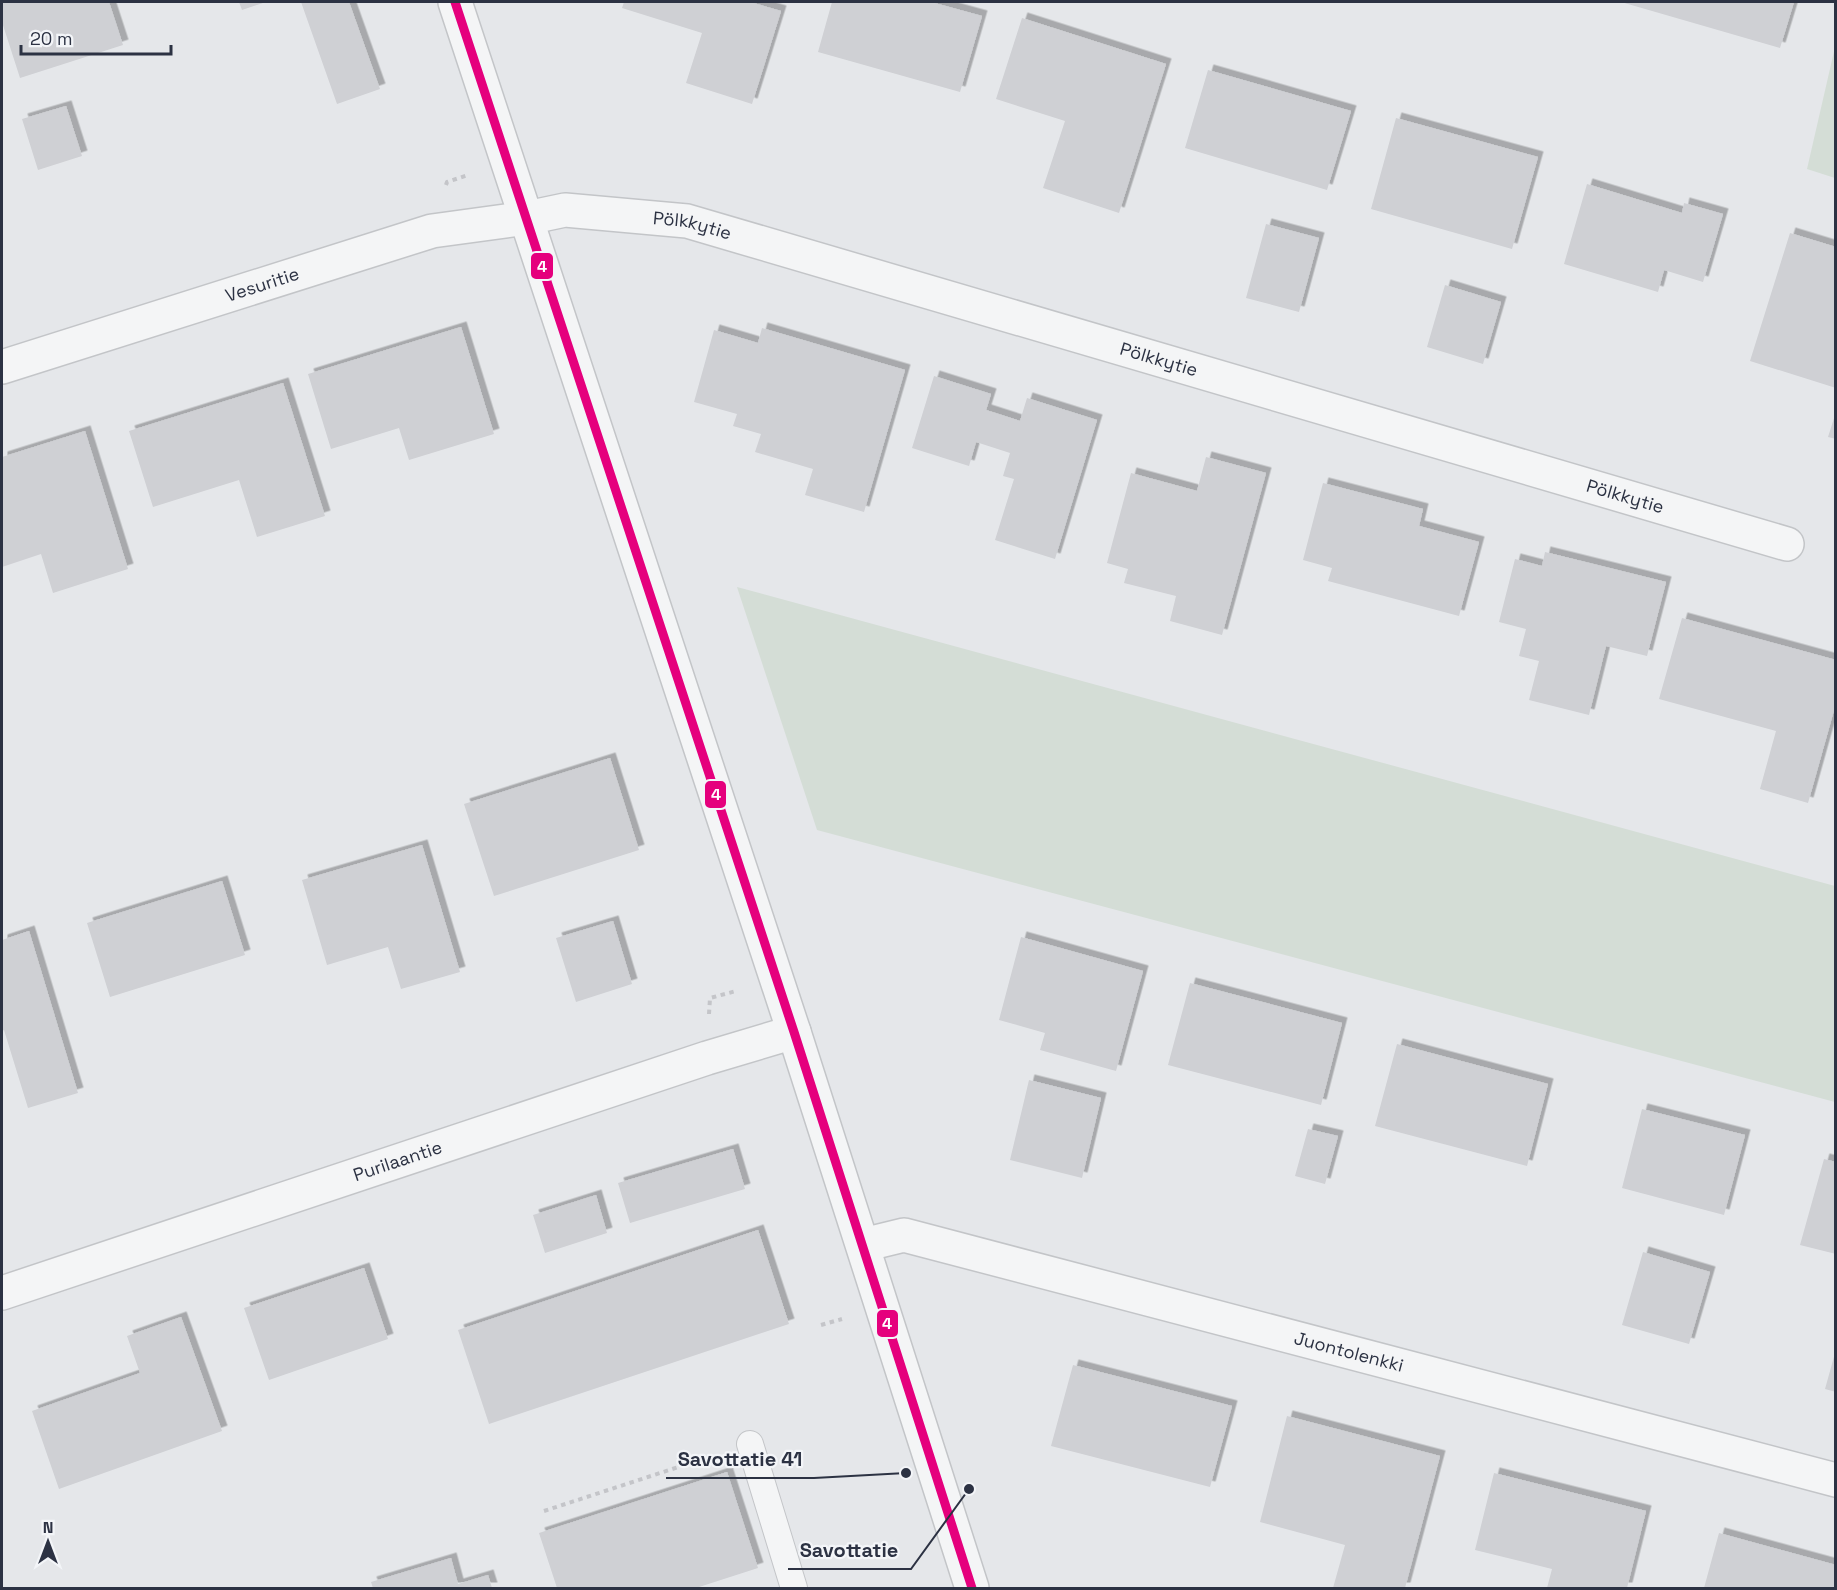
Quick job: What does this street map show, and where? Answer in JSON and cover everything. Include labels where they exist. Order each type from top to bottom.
[{"type":"street","points":[[455,2],[794,1032],[972,1588]]},
{"type":"street","name":"Pölkkytie","points":[[527,218],[565,210],[687,221],[1787,544]]},
{"type":"street","name":"Vesuritie","points":[[2,367],[432,231],[527,218]]},
{"type":"street","name":"Purilaantie","points":[[2,1293],[707,1058],[794,1032]]},
{"type":"street","name":"Juontolenkki","points":[[863,1245],[904,1235],[1836,1480]]},
{"type":"lane","points":[[750,1444],[794,1588]]},
{"type":"path","points":[[544,1511],[750,1444]]},
{"type":"shaded area","points":[[1835,47],[1835,178],[1807,169]]},
{"type":"shaded area","points":[[737,587],[1835,886],[1835,1102],[817,830]]},
{"type":"building","points":[[2,2],[109,2],[123,45],[20,78],[2,22]]},
{"type":"building","points":[[239,2],[266,2],[242,10]]},
{"type":"building","points":[[301,2],[349,2],[380,89],[337,104]]},
{"type":"building","points":[[624,2],[750,2],[781,11],[752,104],[686,83],[702,33],[622,8]]},
{"type":"building","points":[[832,2],[931,2],[982,16],[960,92],[818,52]]},
{"type":"building","points":[[1621,2],[1794,2],[1780,48]]},
{"type":"building","points":[[1022,18],[1166,64],[1119,213],[1043,188],[1065,121],[996,99]]},
{"type":"building","points":[[1208,70],[1351,111],[1327,190],[1185,148]]},
{"type":"building","points":[[66,106],[82,156],[38,170],[22,119]]},
{"type":"building","points":[[1396,118],[1538,157],[1512,249],[1371,209]]},
{"type":"building","points":[[1587,184],[1682,213],[1684,203],[1723,214],[1703,282],[1664,270],[1658,292],[1564,264]]},
{"type":"building","points":[[1266,224],[1319,238],[1299,312],[1246,298]]},
{"type":"building","points":[[1790,233],[1836,247],[1836,388],[1750,361]]},
{"type":"building","points":[[1445,285],[1501,302],[1483,364],[1427,347]]},
{"type":"building","points":[[461,327],[494,434],[409,460],[399,428],[331,449],[308,374]]},
{"type":"building","points":[[762,328],[905,370],[864,512],[805,495],[813,469],[755,452],[761,434],[733,426],[737,414],[694,402],[714,330],[758,343]]},
{"type":"building","points":[[934,376],[991,394],[986,410],[1020,421],[1027,398],[1097,420],[1055,559],[995,540],[1014,479],[1003,476],[1010,453],[976,442],[969,466],[912,448]]},
{"type":"building","points":[[283,383],[325,516],[257,537],[239,480],[153,507],[129,431]]},
{"type":"building","points":[[1836,416],[1836,439],[1828,437]]},
{"type":"building","points":[[85,431],[128,569],[53,593],[41,554],[2,567],[2,457]]},
{"type":"building","points":[[1206,457],[1266,473],[1222,635],[1170,621],[1176,596],[1124,583],[1128,569],[1107,563],[1131,473],[1197,491]]},
{"type":"building","points":[[1323,483],[1423,509],[1419,526],[1479,542],[1459,616],[1328,581],[1332,568],[1303,560]]},
{"type":"building","points":[[1545,552],[1666,582],[1647,656],[1606,646],[1589,715],[1529,700],[1539,661],[1519,656],[1526,629],[1499,622],[1515,559],[1542,566]]},
{"type":"building","points":[[1682,618],[1836,660],[1836,703],[1808,803],[1760,789],[1776,731],[1659,699]]},
{"type":"building","points":[[610,758],[639,850],[494,896],[464,804]]},
{"type":"building","points":[[422,845],[460,972],[401,989],[388,947],[327,965],[302,880]]},
{"type":"building","points":[[222,881],[245,955],[110,997],[87,923]]},
{"type":"building","points":[[613,921],[632,984],[576,1002],[556,938]]},
{"type":"building","points":[[29,931],[78,1093],[28,1108],[4,1030],[2,1031],[2,940]]},
{"type":"building","points":[[1021,937],[1143,971],[1116,1071],[1040,1050],[1045,1033],[999,1020]]},
{"type":"building","points":[[1190,983],[1342,1023],[1321,1105],[1168,1065]]},
{"type":"building","points":[[1397,1044],[1548,1084],[1527,1166],[1375,1126]]},
{"type":"building","points":[[1029,1080],[1101,1098],[1082,1178],[1010,1160]]},
{"type":"building","points":[[1642,1109],[1745,1135],[1724,1215],[1622,1188]]},
{"type":"building","points":[[1308,1129],[1338,1136],[1325,1184],[1295,1176]]},
{"type":"building","points":[[733,1149],[745,1189],[630,1223],[618,1183]]},
{"type":"building","points":[[1824,1159],[1836,1162],[1836,1254],[1800,1245]]},
{"type":"building","points":[[596,1195],[607,1233],[545,1253],[533,1215]]},
{"type":"building","points":[[758,1230],[789,1324],[489,1424],[458,1330]]},
{"type":"building","points":[[1643,1252],[1710,1272],[1689,1344],[1622,1325]]},
{"type":"building","points":[[364,1268],[388,1339],[269,1380],[244,1308]]},
{"type":"building","points":[[181,1317],[222,1431],[59,1489],[32,1411],[140,1373],[127,1336]]},
{"type":"building","points":[[1836,1354],[1836,1392],[1825,1389]]},
{"type":"building","points":[[1073,1365],[1232,1406],[1210,1487],[1051,1446]]},
{"type":"building","points":[[1287,1416],[1440,1456],[1405,1588],[1333,1588],[1345,1545],[1260,1522]]},
{"type":"building","points":[[727,1472],[758,1568],[696,1588],[557,1588],[539,1533]]},
{"type":"building","points":[[1494,1473],[1646,1511],[1627,1588],[1547,1588],[1552,1569],[1475,1550]]},
{"type":"building","points":[[1719,1533],[1836,1565],[1836,1588],[1704,1588]]},
{"type":"building","points":[[451,1558],[458,1584],[488,1575],[492,1588],[373,1588],[371,1582]]},
{"type":"transit line","name":"4","points":[[455,2],[794,1032],[972,1588]]},
{"type":"place","name":"Savottatie 41","points":[[906,1473]]},
{"type":"place","name":"Savottatie","points":[[969,1489]]}]
